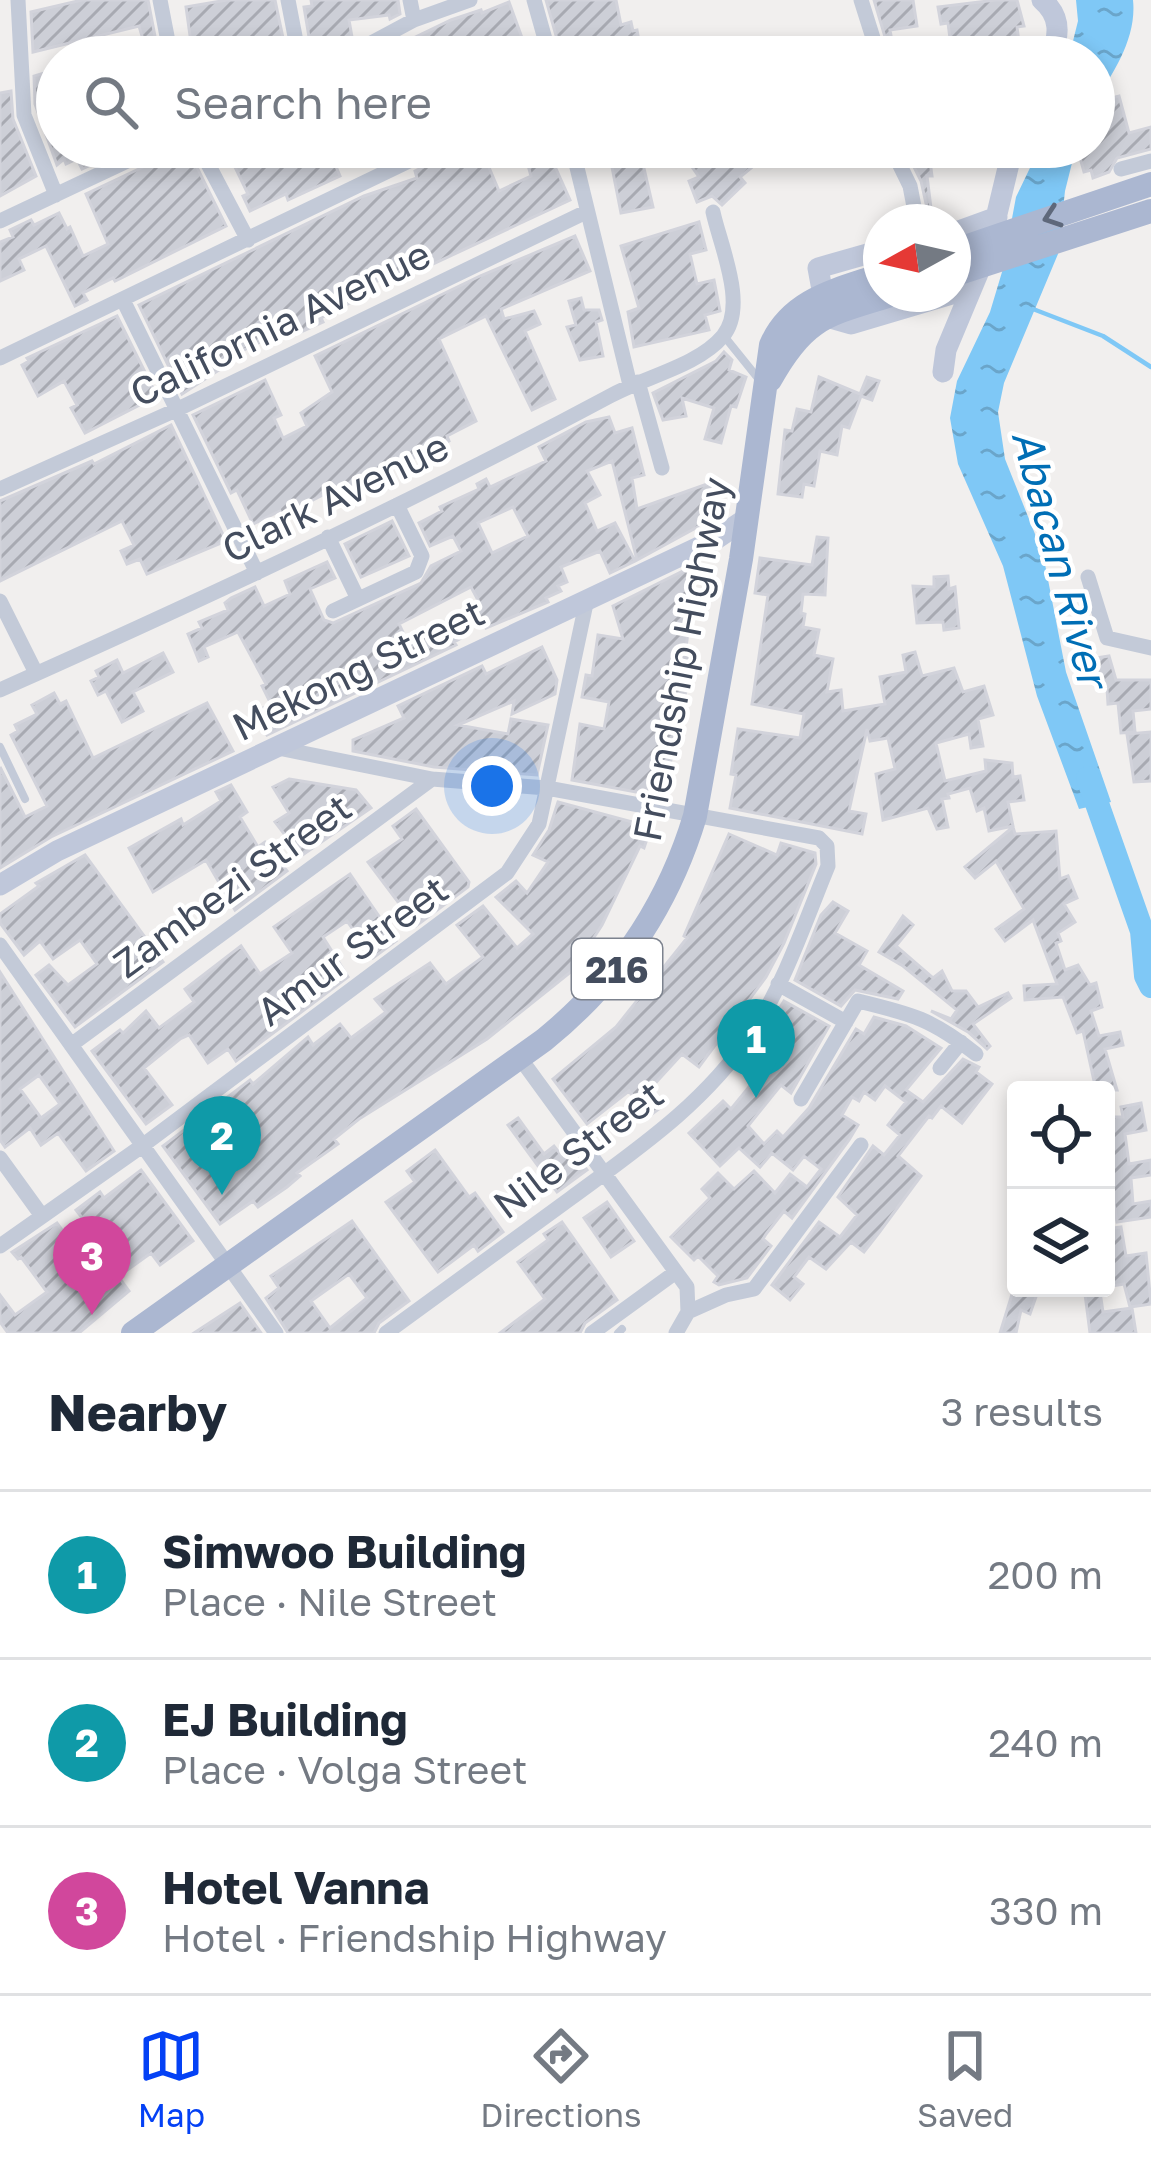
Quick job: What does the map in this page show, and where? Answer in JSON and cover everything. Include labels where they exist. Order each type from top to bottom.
[{"type":"main road","points":[[971,245],[1151,184]]},
{"type":"main road","points":[[971,283],[1151,211]]},
{"type":"main road","name":"Friendship Highway","points":[[834,302],[863,285]]},
{"type":"main road","name":"Friendship Highway","points":[[133,1333],[520,1058],[578,1011],[627,955],[664,896],[695,816],[747,518],[771,345],[777,330],[803,304],[863,298]]},
{"type":"street","points":[[18,0],[24,115],[36,145]]},
{"type":"street","points":[[160,0],[167,36]]},
{"type":"street","points":[[288,0],[295,36]]},
{"type":"street","points":[[410,0],[414,20]]},
{"type":"street","points":[[384,36],[470,0]]},
{"type":"street","points":[[534,0],[544,36]]},
{"type":"street","points":[[861,0],[872,36]]},
{"type":"street","points":[[1042,0],[1057,21],[1058,36]]},
{"type":"street","points":[[1121,169],[1151,161]]},
{"type":"street","points":[[45,168],[56,196]]},
{"type":"street","points":[[0,221],[114,168]]},
{"type":"street","points":[[210,168],[248,240]]},
{"type":"street","points":[[0,358],[395,168]]},
{"type":"street","points":[[577,168],[634,383],[662,468]]},
{"type":"street","points":[[901,168],[914,204]]},
{"type":"street","points":[[971,264],[997,217],[1008,168]]},
{"type":"street","name":"California Avenue","points":[[0,489],[176,410],[586,212]]},
{"type":"street","points":[[713,212],[733,296],[732,317],[724,335]]},
{"type":"street","points":[[971,226],[997,217]]},
{"type":"street","points":[[863,255],[818,268],[851,324],[887,312]]},
{"type":"street","points":[[123,300],[257,573]]},
{"type":"street","points":[[943,372],[953,312]]},
{"type":"street","name":"Clark Avenue","points":[[0,690],[397,505],[695,356],[724,335]]},
{"type":"street","points":[[333,611],[422,565],[397,505]]},
{"type":"street","name":"Mekong Street","points":[[0,886],[57,851],[716,539],[747,518]]},
{"type":"street","points":[[328,537],[358,598]]},
{"type":"street","points":[[1088,577],[1108,638],[1151,648]]},
{"type":"street","name":"Amur Street","points":[[0,1246],[487,891],[524,852],[539,824],[587,599]]},
{"type":"street","points":[[0,601],[36,674]]},
{"type":"street","points":[[278,748],[432,778],[547,788],[695,816]]},
{"type":"street","name":"Zambezi Street","points":[[71,1045],[432,778]]},
{"type":"street","name":"Nile Street","points":[[386,1333],[651,1142],[703,1093],[753,1031],[828,866],[826,845],[819,838],[695,816]]},
{"type":"street","points":[[0,945],[276,1333]]},
{"type":"street","points":[[778,984],[846,1022]]},
{"type":"street","points":[[801,1100],[858,1001],[910,1012],[976,1054]]},
{"type":"street","points":[[940,1069],[961,1042]]},
{"type":"street","points":[[520,1058],[687,1287],[688,1312],[676,1333]]},
{"type":"street","points":[[688,1312],[726,1294],[754,1289],[861,1145]]},
{"type":"street","points":[[0,1158],[42,1216]]},
{"type":"street","points":[[592,1333],[676,1272]]},
{"type":"lane","points":[[724,335],[746,369],[766,388]]},
{"type":"lane","points":[[0,747],[25,799]]},
{"type":"water","points":[[1076,0],[1133,0],[1128,41],[1115,69],[1115,36],[1074,36]]},
{"type":"water","points":[[1030,168],[1071,168],[1058,254],[1004,383],[998,412],[1005,459],[1043,554],[1066,672],[1111,802],[1079,809],[1037,696],[1003,566],[958,464],[950,418],[957,381],[990,312],[1002,272],[1016,197]]},
{"type":"building","points":[[82,0],[148,0],[155,36],[142,36],[139,26],[98,36],[36,36],[33,52],[31,12]]},
{"type":"building","points":[[227,0],[275,0],[283,36],[190,36],[186,7]]},
{"type":"building","points":[[311,0],[398,0],[400,14],[390,19],[389,15],[349,20],[352,36],[309,36],[304,7],[312,6]]},
{"type":"building","points":[[546,0],[616,0],[621,25],[631,22],[638,36],[556,36]]},
{"type":"building","points":[[874,0],[913,0],[917,26],[890,30],[891,36],[885,36]]},
{"type":"building","points":[[1017,0],[1024,26],[1017,27],[1018,36],[950,36],[938,7]]},
{"type":"building","points":[[509,2],[521,36],[418,36],[451,20]]},
{"type":"building","points":[[11,91],[13,119],[36,176],[0,196],[0,93]]},
{"type":"building","points":[[1119,96],[1129,133],[1151,127],[1151,149],[1115,162],[1115,97]]},
{"type":"building","points":[[141,168],[197,168],[226,226],[83,293],[87,300],[75,306],[46,246],[19,259],[24,270],[0,281],[0,242],[13,237],[10,230],[31,220],[34,225],[59,213],[83,256],[108,244],[86,194]]},
{"type":"building","points":[[235,168],[337,168],[340,176],[250,211],[243,196],[248,194]]},
{"type":"building","points":[[489,168],[499,191],[531,176],[529,168],[556,168],[570,200],[433,264],[431,259],[372,283],[364,289],[367,294],[321,318],[323,322],[301,332],[298,324],[219,362],[222,368],[182,394],[139,305],[364,196],[417,178],[415,171]]},
{"type":"building","points":[[612,168],[644,168],[653,207],[621,213]]},
{"type":"building","points":[[693,168],[751,168],[740,177],[745,183],[722,205],[712,196],[697,202],[689,181],[699,177]]},
{"type":"building","points":[[914,168],[931,168],[932,176],[927,176],[930,204],[926,204]]},
{"type":"building","points":[[1083,168],[1111,168],[1093,178],[1091,170],[1084,172]]},
{"type":"building","points":[[699,222],[706,250],[690,254],[697,284],[714,280],[720,311],[705,315],[709,330],[634,347],[628,312],[639,308],[621,246]]},
{"type":"building","points":[[575,236],[590,271],[501,309],[504,319],[534,311],[540,324],[525,331],[555,399],[532,410],[486,316],[439,339],[476,421],[447,436],[449,441],[369,480],[346,489],[344,484],[282,516],[280,511],[253,524],[237,490],[231,493],[193,415],[265,380],[281,415],[274,418],[283,438],[307,426],[301,413],[332,392],[315,356]]},
{"type":"building","points":[[581,298],[584,310],[599,310],[602,320],[596,322],[603,356],[580,360],[567,327],[576,325],[569,301]]},
{"type":"building","points":[[117,316],[157,396],[85,433],[71,408],[77,405],[64,381],[38,396],[22,365],[27,358]]},
{"type":"building","points":[[724,352],[732,360],[729,370],[746,377],[736,407],[731,406],[721,443],[705,439],[714,408],[682,398],[686,416],[663,420],[653,393],[716,361]]},
{"type":"building","points":[[819,377],[860,394],[867,377],[879,381],[872,400],[861,396],[849,428],[842,426],[837,455],[820,451],[814,486],[804,484],[802,497],[778,494],[785,430],[792,431],[797,409],[811,412]]},
{"type":"building","points":[[609,417],[615,433],[632,428],[644,475],[632,478],[637,509],[713,482],[712,519],[637,560],[612,461],[587,471],[600,495],[585,503],[597,531],[615,523],[635,561],[610,573],[600,551],[561,567],[567,582],[546,598],[548,602],[486,628],[483,620],[464,629],[467,635],[456,645],[267,735],[255,712],[271,704],[262,686],[266,684],[238,632],[204,647],[208,657],[199,661],[188,634],[202,628],[199,622],[228,610],[225,603],[231,598],[255,587],[264,606],[290,594],[285,581],[327,562],[335,578],[310,589],[324,620],[333,623],[421,583],[431,566],[461,551],[453,536],[430,546],[419,523],[479,489],[477,484],[486,479],[490,487],[546,461],[539,447],[586,422]],"holes":[[[513,507],[528,536],[492,553],[478,523]],[[471,587],[479,602],[408,643],[399,624]]]},
{"type":"building","points":[[171,425],[226,541],[147,574],[140,559],[127,564],[121,551],[134,545],[122,521],[0,581],[0,501],[94,464]]},
{"type":"building","points":[[392,521],[409,556],[361,577],[345,544]]},
{"type":"building","points":[[817,537],[828,538],[825,595],[803,594],[801,613],[805,614],[803,627],[819,630],[814,655],[833,659],[827,692],[841,690],[843,711],[885,704],[880,677],[906,672],[903,655],[915,652],[922,676],[954,668],[963,692],[984,686],[993,715],[978,719],[983,746],[971,748],[969,734],[936,743],[945,781],[986,771],[985,760],[1012,763],[1024,800],[1008,802],[1013,826],[989,831],[984,808],[977,811],[970,788],[942,799],[948,827],[937,829],[928,808],[883,820],[876,774],[895,769],[888,738],[870,741],[867,729],[849,811],[866,814],[862,834],[730,808],[738,729],[800,738],[804,714],[752,704],[768,595],[755,593],[760,558],[812,565]]},
{"type":"building","points":[[696,568],[686,648],[695,649],[663,797],[572,780],[580,724],[604,729],[609,702],[582,697],[586,675],[592,676],[598,635],[623,639],[613,606]]},
{"type":"building","points":[[948,576],[949,589],[955,587],[959,628],[944,630],[943,622],[917,623],[913,586],[934,587],[934,577]]},
{"type":"building","points":[[542,647],[557,680],[555,694],[512,714],[514,701],[458,725],[508,734],[511,719],[548,725],[537,775],[434,767],[353,751],[353,740],[404,718],[398,706],[482,666],[486,674]]},
{"type":"building","points":[[163,653],[173,672],[133,692],[143,711],[122,722],[106,691],[98,695],[91,681],[99,677],[96,671],[117,660],[123,673]]},
{"type":"building","points":[[1109,656],[1116,680],[1151,680],[1151,709],[1133,711],[1135,732],[1121,733],[1118,703],[1108,704],[1107,689],[1098,691],[1090,659]]},
{"type":"building","points":[[54,693],[60,704],[66,701],[93,758],[207,703],[233,751],[51,837],[0,868],[0,767],[25,817],[47,806],[11,735],[18,731],[15,725],[37,714],[32,705]]},
{"type":"building","points":[[1151,732],[1151,781],[1134,782],[1127,734]]},
{"type":"building","points":[[289,779],[356,790],[371,808],[301,856],[275,822],[289,813],[273,787]]},
{"type":"building","points":[[231,785],[247,812],[240,817],[258,847],[265,842],[287,871],[235,910],[206,860],[153,892],[129,848],[181,819],[183,825],[221,801],[216,792]]},
{"type":"building","points":[[558,802],[651,827],[602,925],[572,971],[487,1039],[359,1119],[334,1139],[338,1144],[297,1173],[300,1176],[287,1187],[258,1207],[253,1201],[220,1224],[163,1146],[250,1080],[253,1084],[308,1037],[313,1045],[340,1024],[351,1038],[386,1012],[375,999],[430,963],[446,984],[483,957],[457,925],[483,906],[517,948],[533,934],[496,897],[516,881],[527,893],[548,862],[533,855],[549,830]]},
{"type":"building","points":[[416,809],[469,882],[416,926],[368,862],[402,839],[393,826]]},
{"type":"building","points":[[1013,827],[1015,834],[1056,831],[1060,879],[1068,876],[1077,898],[1064,904],[1075,922],[1058,933],[1061,941],[1056,943],[1065,970],[1078,965],[1090,985],[1096,983],[1102,1007],[1091,1011],[1099,1036],[1120,1032],[1123,1045],[1105,1049],[1114,1081],[1094,1081],[1083,1031],[1077,1033],[1063,997],[1025,1000],[1024,986],[1057,984],[1033,920],[1005,941],[996,929],[1024,909],[996,861],[975,878],[965,867]]},
{"type":"building","points":[[729,834],[777,855],[781,843],[815,853],[816,864],[784,943],[766,977],[699,1067],[682,1054],[650,1089],[663,1106],[648,1117],[629,1091],[587,1124],[553,1079],[616,1027],[687,938]]},
{"type":"building","points":[[85,855],[163,962],[75,1027],[36,975],[49,965],[68,985],[97,964],[80,940],[53,959],[40,941],[24,955],[0,923],[0,914],[39,886],[36,883]]},
{"type":"building","points":[[350,874],[396,941],[373,958],[347,921],[323,937],[348,977],[236,1061],[228,1049],[208,1063],[189,1035],[180,1039],[144,1068],[172,1105],[146,1124],[92,1051],[120,1030],[123,1033],[146,1011],[159,1028],[194,1002],[185,989],[241,946],[260,974],[292,953],[274,927]]},
{"type":"building","points":[[833,902],[848,911],[835,933],[867,951],[859,965],[903,991],[898,999],[855,990],[841,1006],[795,980],[821,915]]},
{"type":"building","points":[[903,916],[913,925],[896,946],[933,978],[942,971],[952,991],[966,991],[978,1007],[1008,993],[1011,998],[973,1024],[990,1046],[987,1049],[931,1011],[951,1019],[957,1010],[879,952]]},
{"type":"building","points":[[0,972],[114,1151],[86,1171],[58,1133],[41,1145],[30,1128],[5,1147],[0,1140]],"holes":[[[39,1075],[60,1104],[41,1118],[20,1089]]]},
{"type":"building","points":[[784,1001],[829,1026],[791,1093],[781,1085],[748,1126],[764,1144],[777,1131],[783,1137],[809,1108],[856,1029],[864,1034],[874,1017],[906,1026],[941,1048],[906,1090],[923,1102],[963,1059],[979,1067],[976,1072],[992,1084],[962,1123],[941,1106],[929,1116],[898,1156],[921,1176],[878,1234],[864,1252],[851,1242],[826,1269],[809,1257],[794,1277],[803,1284],[790,1300],[772,1285],[819,1222],[840,1237],[857,1215],[838,1197],[873,1146],[884,1155],[900,1135],[888,1125],[906,1102],[885,1086],[875,1100],[864,1092],[859,1101],[852,1097],[842,1115],[858,1125],[792,1218],[784,1211],[766,1234],[763,1239],[771,1246],[747,1278],[714,1282],[718,1276],[671,1237],[710,1198],[702,1189],[718,1173],[734,1189],[754,1171],[775,1193],[790,1174],[807,1187],[821,1169],[804,1156],[793,1170],[772,1153],[760,1167],[739,1148],[720,1166],[689,1133],[723,1101],[731,1109],[762,1071],[747,1060]]},
{"type":"building","points":[[1141,1103],[1146,1130],[1125,1134],[1129,1164],[1151,1160],[1151,1175],[1131,1178],[1133,1204],[1151,1201],[1151,1217],[1117,1222],[1115,1117],[1123,1117],[1121,1107]]},
{"type":"building","points":[[518,1118],[544,1154],[554,1146],[561,1155],[571,1148],[587,1170],[557,1192],[508,1125]]},
{"type":"building","points":[[435,1150],[469,1197],[475,1193],[503,1232],[478,1251],[474,1245],[438,1272],[386,1202],[415,1182],[407,1171]]},
{"type":"building","points":[[141,1170],[193,1241],[160,1265],[151,1253],[119,1276],[97,1246],[79,1259],[98,1284],[115,1272],[129,1291],[79,1333],[8,1333],[0,1322],[0,1295],[15,1315],[47,1292],[12,1252],[57,1223],[71,1242],[90,1228],[76,1210],[100,1192],[104,1198]]},
{"type":"building","points":[[607,1202],[634,1241],[611,1257],[584,1218]]},
{"type":"building","points":[[352,1221],[409,1301],[379,1323],[374,1333],[288,1333],[266,1298],[279,1288],[271,1276]],"holes":[[[349,1274],[367,1298],[330,1328],[311,1301]]]},
{"type":"building","points":[[562,1222],[617,1300],[585,1323],[580,1333],[500,1333],[545,1299],[518,1262],[548,1240],[544,1234]]},
{"type":"building","points":[[1121,1227],[1126,1256],[1146,1253],[1151,1304],[1130,1307],[1124,1284],[1115,1286],[1115,1228]]},
{"type":"building","points":[[1011,1297],[1036,1297],[1030,1314],[1021,1310],[1016,1333],[1000,1333]]},
{"type":"building","points":[[1085,1297],[1101,1297],[1103,1312],[1132,1308],[1136,1333],[1090,1333]]},
{"type":"building","points":[[240,1303],[261,1333],[194,1333],[220,1316]]},
{"type":"waterway","points":[[1033,309],[1103,336],[1151,367]]},
{"type":"waterway","name":"Abacan River","points":[[1088,778],[1142,931],[1151,986]]},
{"type":"place","name":"Simwoo Building","points":[[756,1098]]},
{"type":"place","name":"EJ Building","points":[[222,1195]]},
{"type":"place","name":"Hotel Vanna","points":[[92,1315]]}]
